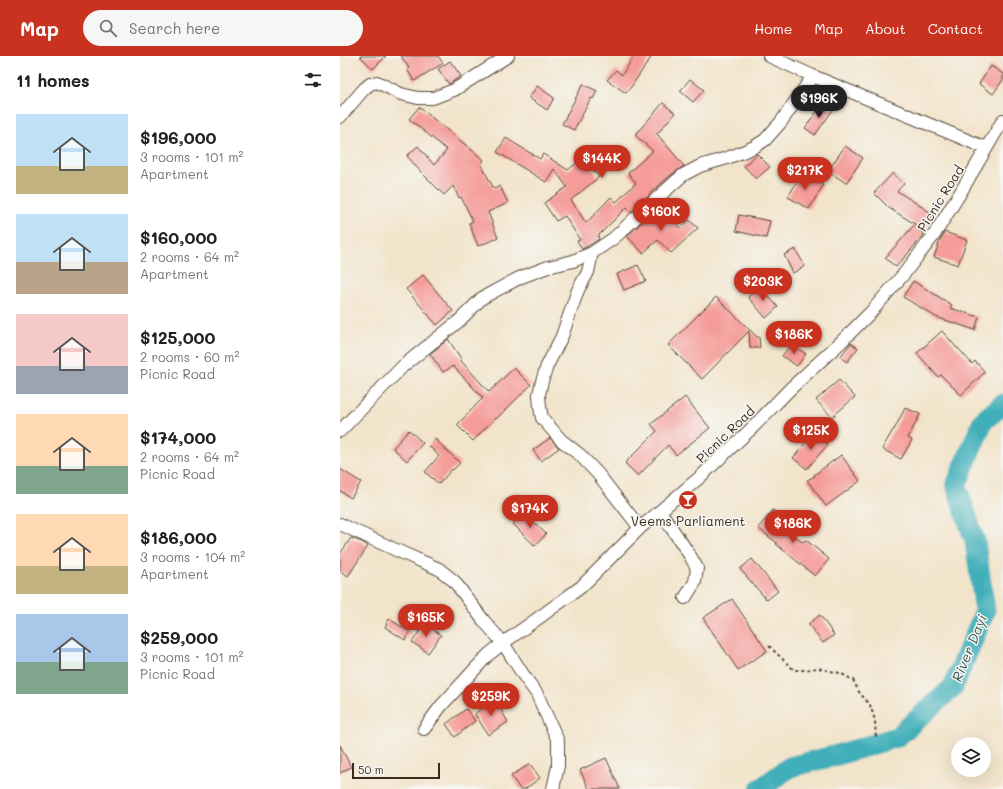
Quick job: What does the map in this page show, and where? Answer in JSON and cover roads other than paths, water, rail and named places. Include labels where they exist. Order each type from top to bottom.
[{"type":"street","points":[[340,117],[370,84],[377,82],[401,94],[418,98],[433,98],[454,90],[508,56]]},
{"type":"street","points":[[769,56],[986,148]]},
{"type":"street","points":[[340,430],[403,366],[459,321],[482,298],[519,278],[548,267],[573,261],[592,253],[614,238],[683,175],[700,166],[740,153],[765,140],[781,122],[814,76]]},
{"type":"street","name":"Picnic Road","points":[[424,729],[441,706],[488,655],[581,586],[640,528],[699,478],[746,434],[790,389],[871,312],[903,275],[934,235],[1003,120]]},
{"type":"street","points":[[592,253],[588,272],[578,290],[562,336],[547,366],[539,394],[540,407],[542,418],[561,440],[598,474],[640,528]]},
{"type":"street","points":[[660,511],[697,568],[695,582],[685,598]]},
{"type":"street","points":[[340,524],[439,569],[454,581],[480,616],[503,643],[537,694],[558,742],[558,766],[553,789]]},
{"type":"waterway","name":"River Dayi","points":[[760,789],[790,767],[841,754],[897,737],[953,687],[985,611],[975,541],[956,485],[983,421],[1003,404]]},
{"type":"place","name":"Veems Parliament","points":[[688,500]]}]
